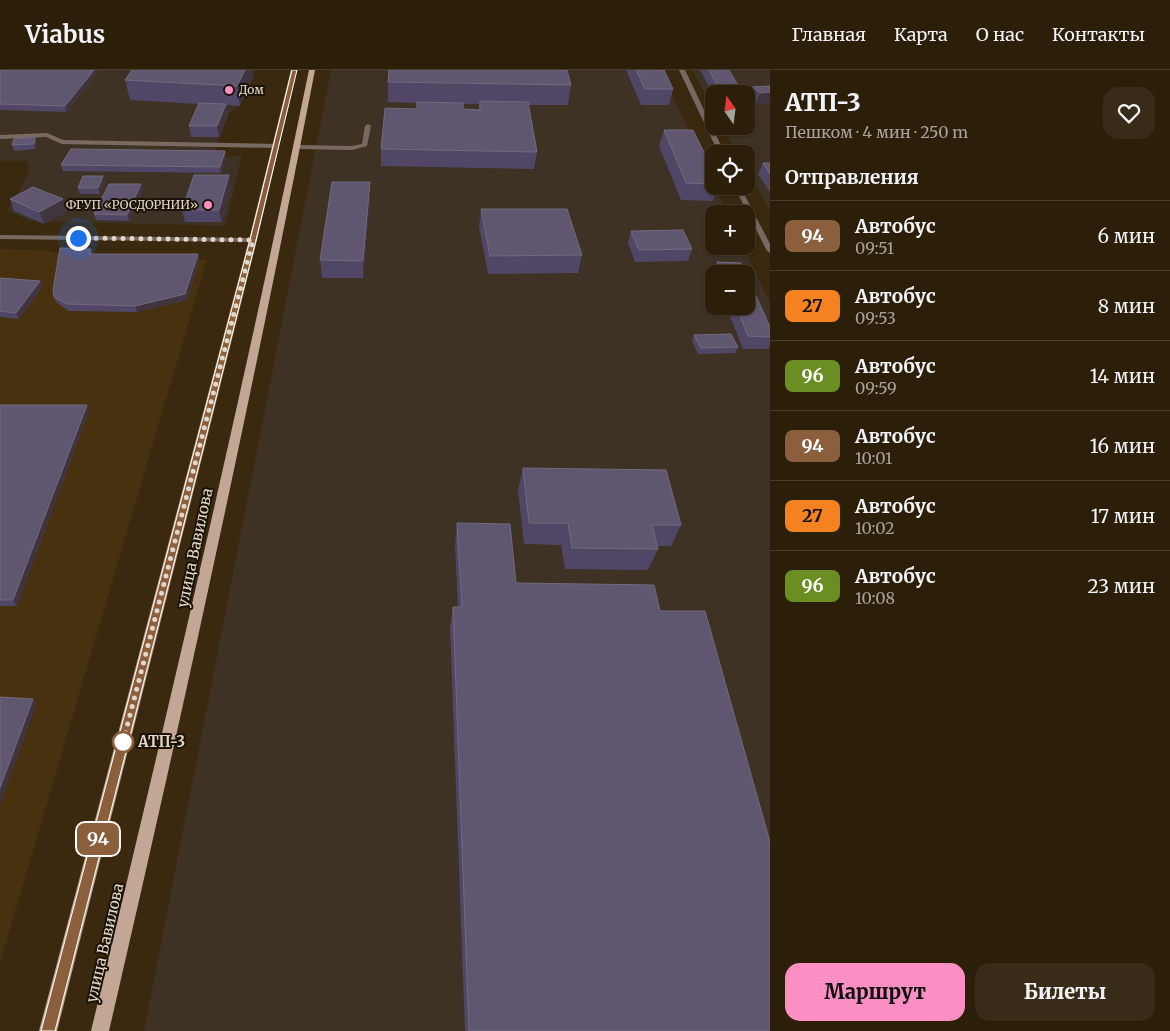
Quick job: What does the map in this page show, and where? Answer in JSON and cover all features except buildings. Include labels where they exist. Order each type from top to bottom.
[{"type":"main road","name":"улица Вавилова","points":[[48,1031],[253,240],[294,70]]},
{"type":"main road","name":"улица Вавилова","points":[[100,1031],[165,757],[278,241],[312,70]]},
{"type":"street","points":[[682,70],[718,145]]},
{"type":"street","points":[[297,147],[352,148],[365,145],[368,126]]},
{"type":"street","points":[[0,138],[47,135],[62,142],[276,146]]},
{"type":"street","points":[[742,195],[770,251]]},
{"type":"street","points":[[0,237],[253,240]]},
{"type":"shaded area","points":[[0,70],[255,70],[240,106],[229,113],[215,148],[226,157],[242,156],[225,226],[29,221],[8,210],[29,172],[28,161],[0,161]]},
{"type":"shaded area","name":"АТП-3","points":[[331,70],[661,70],[705,166],[705,195],[718,195],[724,205],[705,205],[705,255],[747,255],[752,265],[705,265],[705,315],[755,315],[755,271],[770,303],[770,1031],[144,1031]]},
{"type":"shaded area","points":[[692,70],[770,70],[770,211],[755,184],[755,145],[733,145],[728,135],[755,135],[755,85],[705,85],[705,94]]},
{"type":"shaded area","points":[[0,249],[38,250],[62,254],[207,260],[0,963]]},
{"type":"bus line","name":"94","points":[[48,1031],[253,240],[294,70]]},
{"type":"place","name":"Дом","points":[[229,90]]},
{"type":"place","name":"ФГУП «РОСДОРНИИ»","points":[[208,205]]},
{"type":"place","name":"АТП-3","points":[[123,742]]},
{"type":"route","points":[[78,238],[253,240],[123,742]]}]
